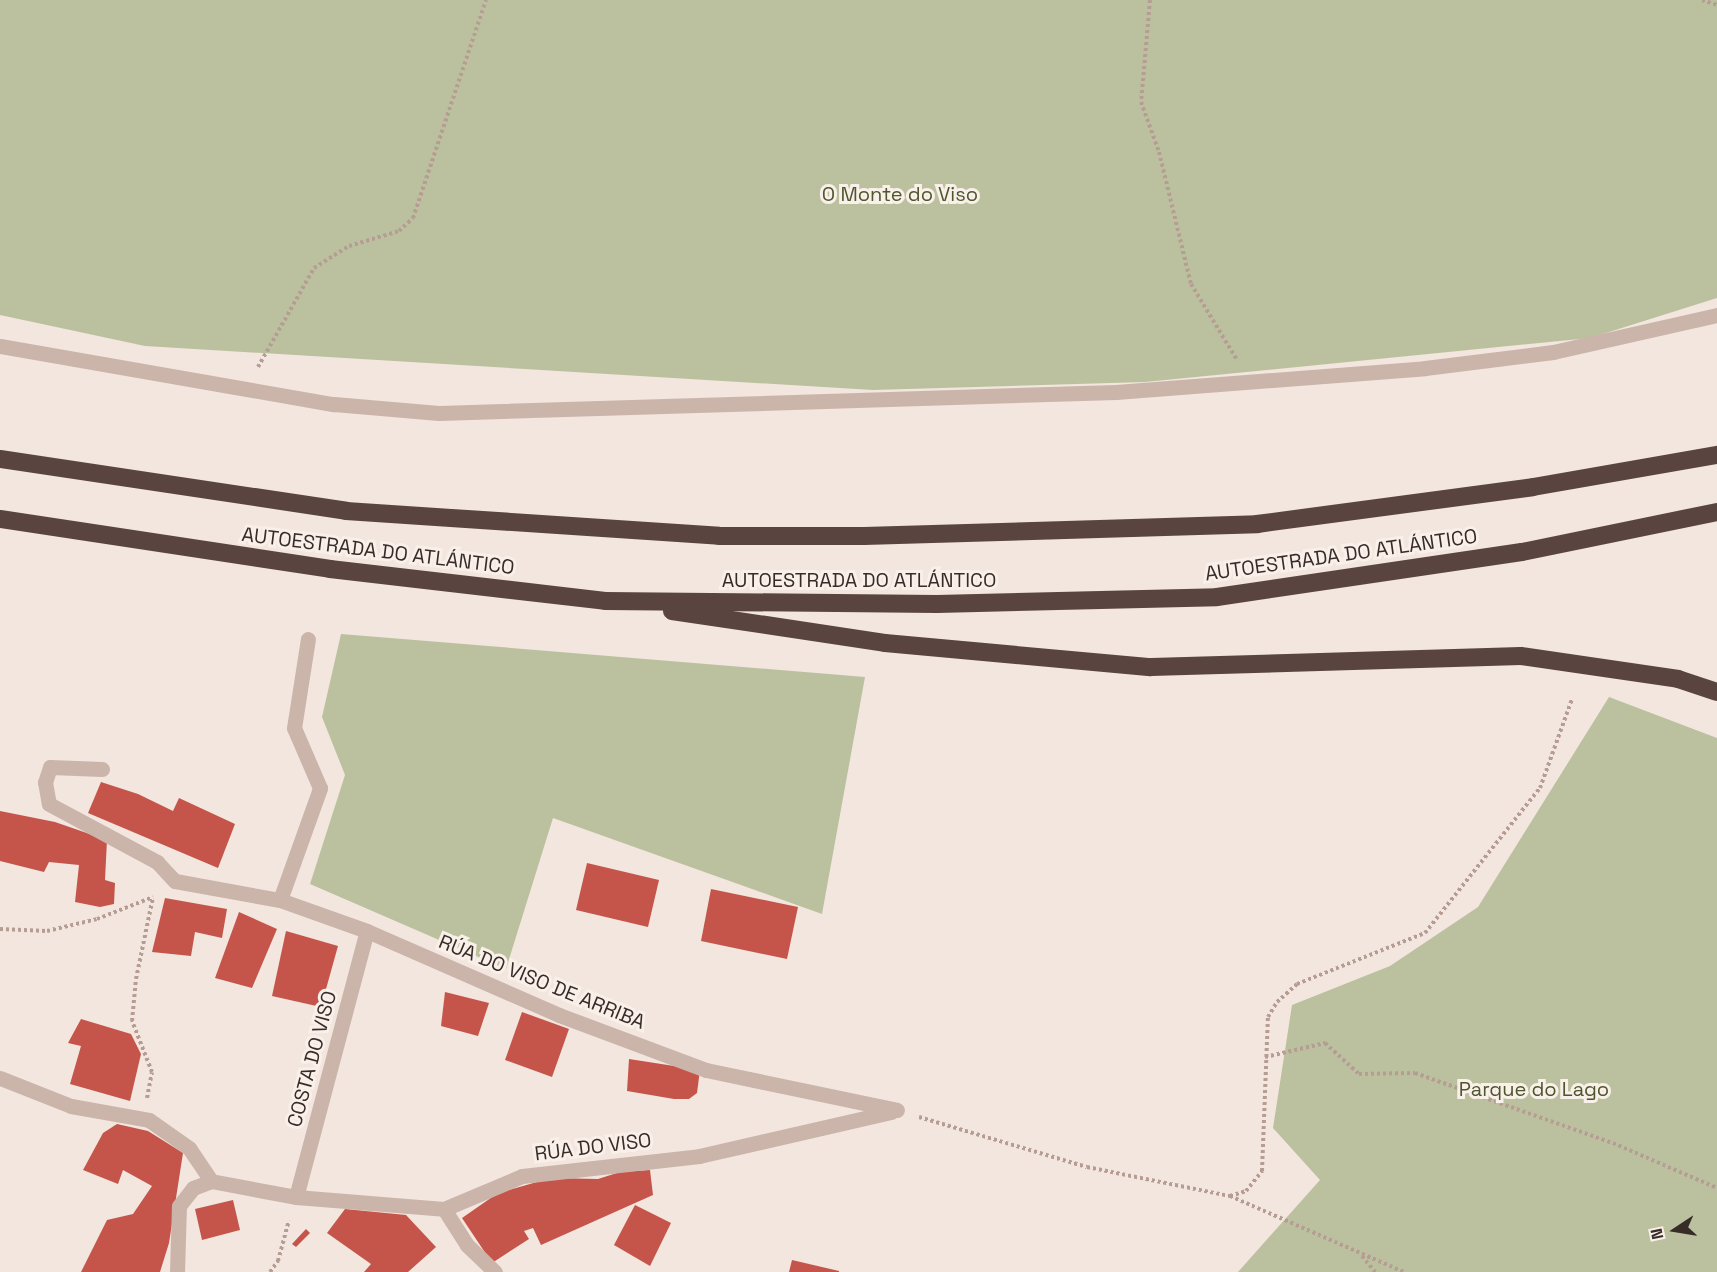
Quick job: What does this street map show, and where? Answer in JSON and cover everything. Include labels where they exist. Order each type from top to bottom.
[{"type":"highway","name":"AUTOESTRADA DO ATLÁNTICO","points":[[0,459],[346,512],[720,536],[864,536],[1257,524],[1533,487],[1717,455]]},
{"type":"highway","name":"AUTOESTRADA DO ATLÁNTICO","points":[[0,519],[330,569],[605,601],[937,604],[1217,597],[1522,552],[1717,512]]},
{"type":"highway","points":[[605,601],[885,643],[1151,667],[1521,656],[1678,679],[1717,692]]},
{"type":"street","points":[[0,346],[334,404],[439,413],[1116,392],[1248,382],[1425,368],[1553,352],[1717,315]]},
{"type":"street","points":[[280,900],[320,788],[294,728],[308,639]]},
{"type":"street","points":[[102,769],[50,767],[45,782],[49,804],[157,862],[175,881]]},
{"type":"street","name":"RÚA DO VISO DE ARRIBA","points":[[175,881],[280,900],[367,931],[559,1015],[706,1070],[897,1110]]},
{"type":"street","name":"COSTA DO VISO","points":[[296,1197],[367,931]]},
{"type":"street","points":[[0,1078],[71,1106],[149,1120],[189,1148],[211,1181],[193,1188],[179,1206],[177,1272]]},
{"type":"street","name":"RÚA DO VISO","points":[[211,1181],[296,1197],[444,1209],[522,1176],[699,1156],[897,1110]]},
{"type":"street","points":[[444,1209],[467,1245],[495,1272]]},
{"type":"path","points":[[247,389],[283,319],[314,268],[349,246],[399,231],[413,218],[486,0]]},
{"type":"path","points":[[1150,0],[1141,102],[1159,152],[1191,284],[1248,382]]},
{"type":"path","points":[[1702,0],[1717,5]]},
{"type":"path","points":[[1230,1196],[1246,1191],[1262,1172],[1268,1017],[1277,1002],[1297,984],[1425,933],[1540,789],[1572,699]]},
{"type":"path","points":[[0,929],[47,931],[107,915],[153,897],[175,881]]},
{"type":"path","points":[[149,1120],[146,1101],[152,1072],[132,1021],[136,980],[153,897]]},
{"type":"path","points":[[1265,1057],[1325,1043],[1359,1074],[1415,1073],[1613,1143],[1717,1188]]},
{"type":"path","points":[[897,1110],[1087,1167],[1230,1196],[1404,1272]]},
{"type":"path","points":[[270,1272],[278,1261],[296,1197]]},
{"type":"path","points":[[1362,1255],[1375,1272]]},
{"type":"green space","name":"O Monte do Viso","points":[[0,0],[1717,0],[1717,298],[1590,338],[1145,382],[873,390],[145,346],[0,315]]},
{"type":"green space","points":[[341,634],[865,677],[822,914],[553,818],[506,969],[310,884],[345,775],[322,717]]},
{"type":"green space","name":"Parque do Lago","points":[[1609,697],[1717,738],[1717,1272],[1238,1272],[1320,1180],[1273,1128],[1292,1005],[1390,966],[1478,907]]},
{"type":"building","points":[[101,782],[138,794],[173,811],[179,798],[235,824],[218,868],[88,813]]},
{"type":"building","points":[[0,811],[55,822],[107,840],[105,880],[115,883],[114,904],[100,907],[75,902],[79,865],[49,862],[44,872],[0,861]]},
{"type":"building","points":[[587,863],[659,880],[648,927],[576,910]]},
{"type":"building","points":[[711,889],[798,907],[787,959],[701,941]]},
{"type":"building","points":[[165,898],[227,909],[222,938],[195,932],[191,956],[152,952]]},
{"type":"building","points":[[239,912],[277,929],[252,988],[215,978]]},
{"type":"building","points":[[286,931],[338,946],[321,1007],[272,996]]},
{"type":"building","points":[[445,992],[489,1003],[478,1036],[441,1026]]},
{"type":"building","points":[[522,1012],[569,1029],[552,1077],[505,1060]]},
{"type":"building","points":[[81,1019],[131,1034],[141,1054],[130,1101],[70,1084],[81,1046],[68,1043]]},
{"type":"building","points":[[629,1059],[700,1070],[697,1093],[689,1099],[674,1099],[627,1091]]},
{"type":"building","points":[[117,1124],[148,1131],[183,1153],[169,1243],[160,1272],[81,1272],[107,1220],[133,1214],[152,1186],[123,1170],[118,1184],[83,1170],[103,1133]]},
{"type":"building","points":[[650,1170],[653,1195],[541,1245],[533,1228],[524,1231],[529,1239],[492,1263],[462,1218],[498,1193],[551,1178],[598,1179],[620,1172]]},
{"type":"building","points":[[233,1200],[240,1230],[202,1240],[195,1209]]},
{"type":"building","points":[[635,1205],[671,1223],[650,1266],[614,1245]]},
{"type":"building","points":[[345,1209],[406,1215],[436,1247],[408,1272],[364,1272],[371,1264],[327,1233]]},
{"type":"building","points":[[306,1229],[310,1233],[296,1247],[292,1244]]},
{"type":"building","points":[[792,1260],[839,1271],[839,1272],[789,1272]]}]
